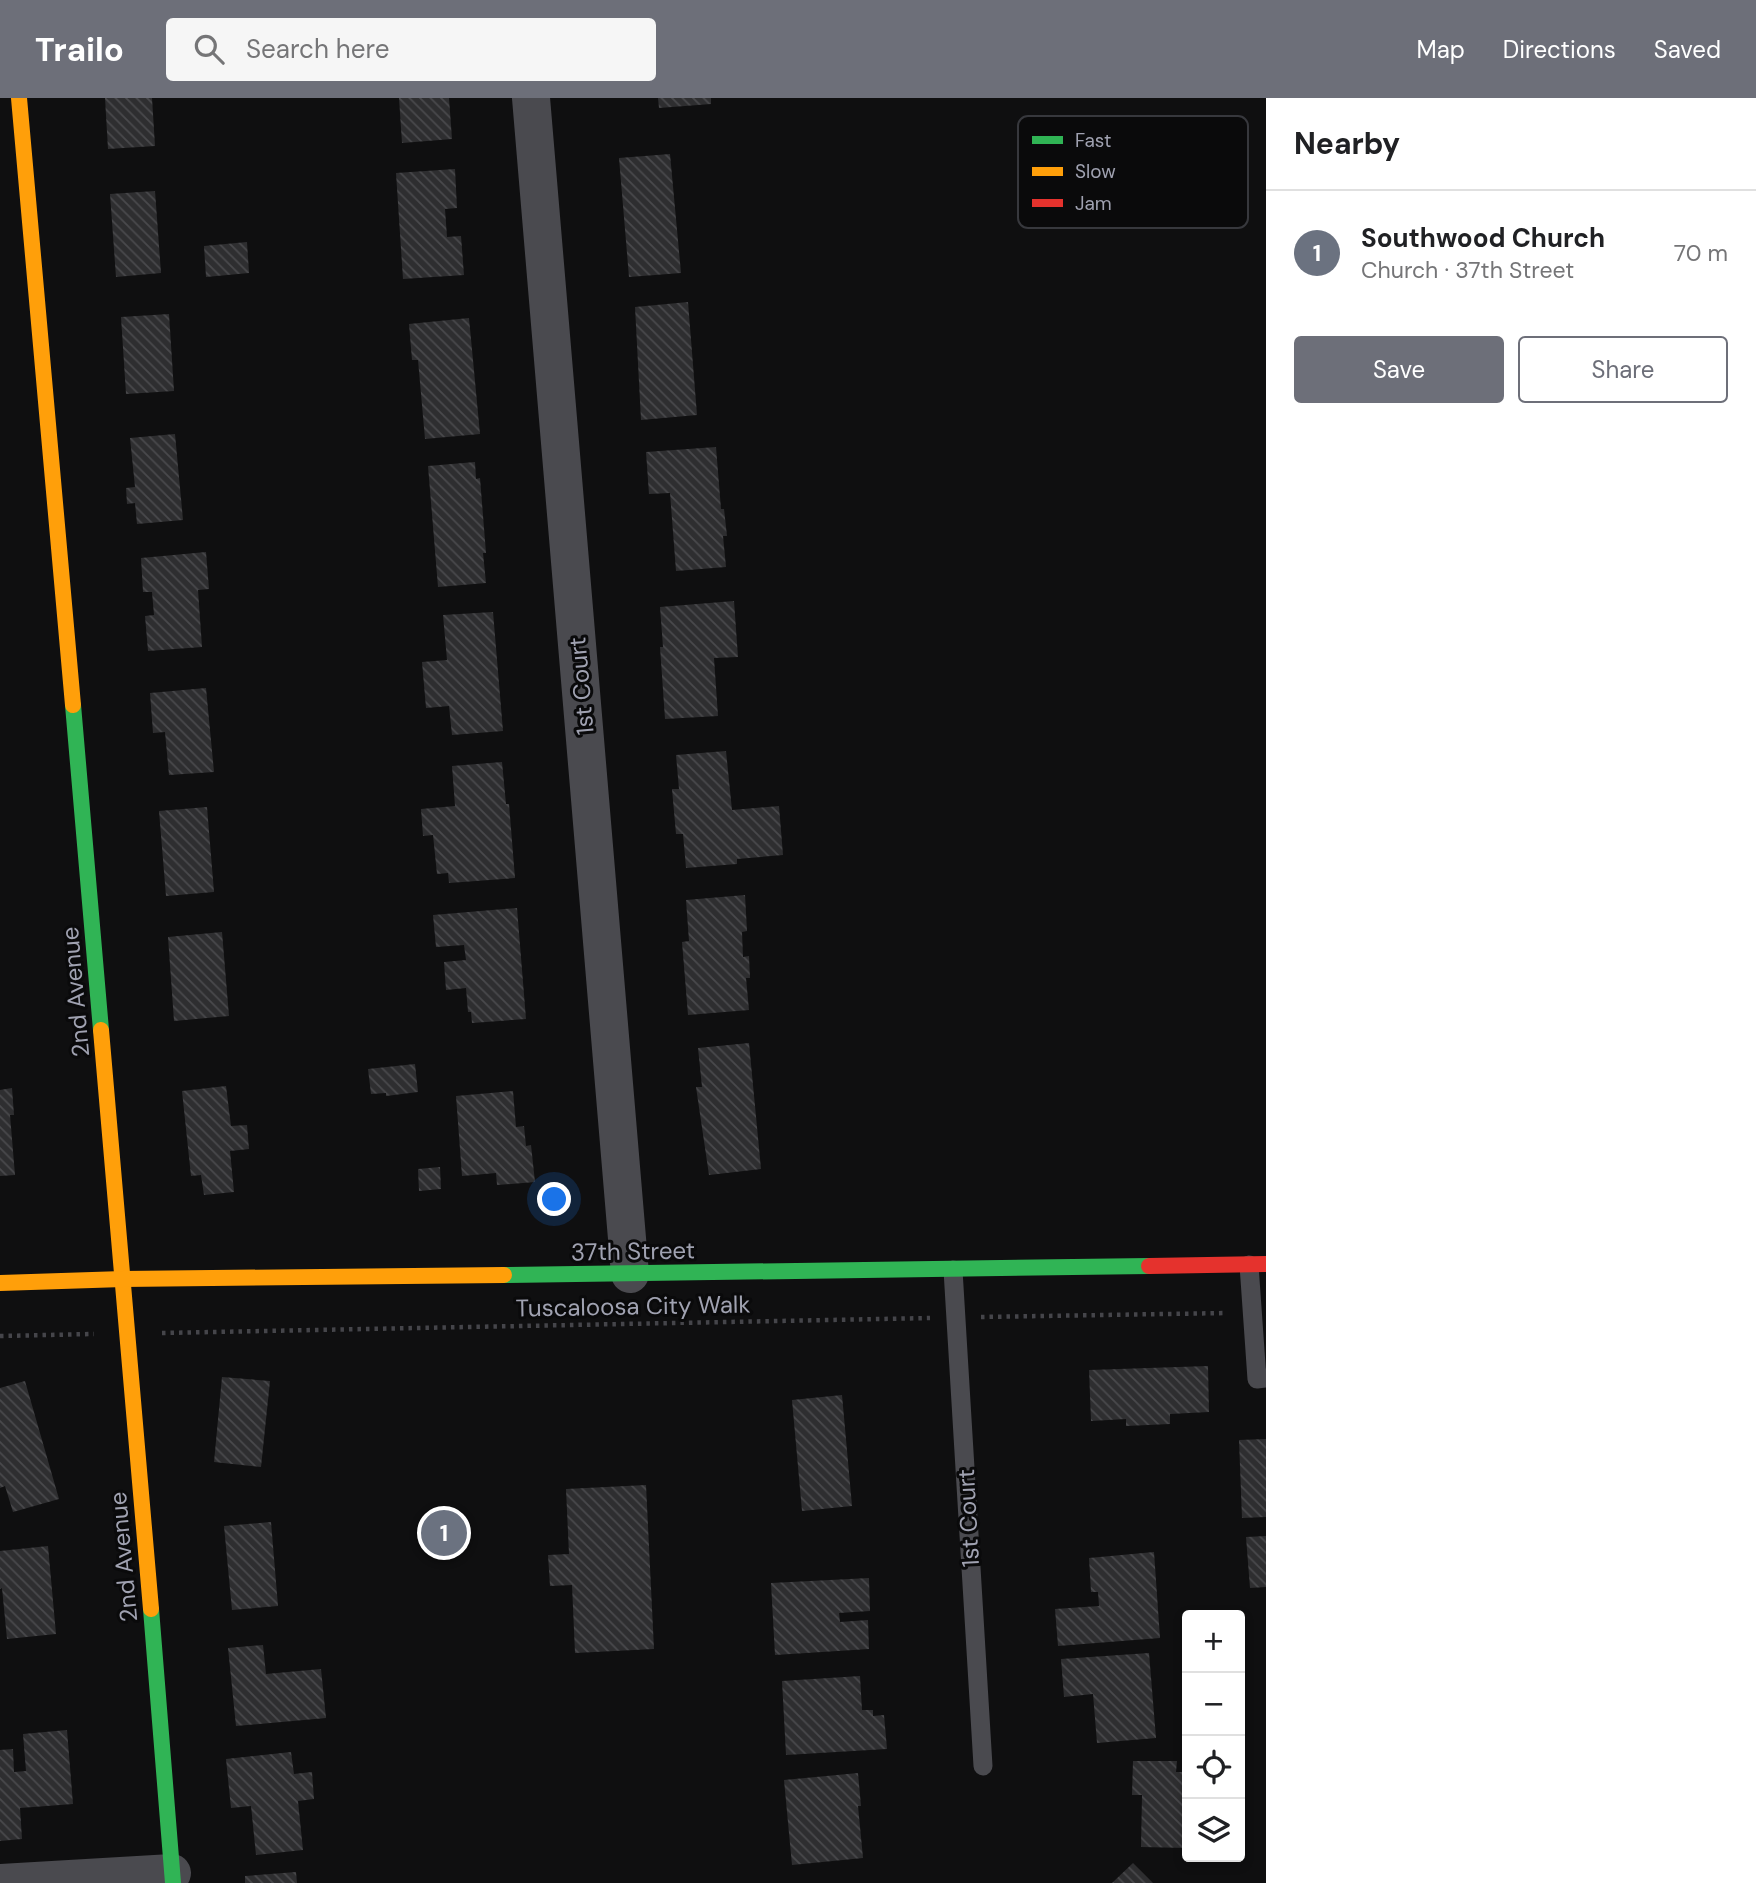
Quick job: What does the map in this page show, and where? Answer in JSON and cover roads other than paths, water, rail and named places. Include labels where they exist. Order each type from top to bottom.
[{"type":"street","name":"2nd Avenue","points":[[19,98],[128,1334],[172,1878]]},
{"type":"street","name":"1st Court","points":[[531,98],[630,1274]]},
{"type":"street","name":"37th Street","points":[[0,1283],[123,1279],[1258,1264]]},
{"type":"street","points":[[0,1883],[172,1878]]},
{"type":"lane","points":[[1258,1264],[1251,1312],[1259,1336],[1257,1379],[1266,1378]]},
{"type":"lane","name":"1st Court","points":[[953,1270],[983,1766]]},
{"type":"place","name":"Southwood Church","points":[[444,1533]]}]
